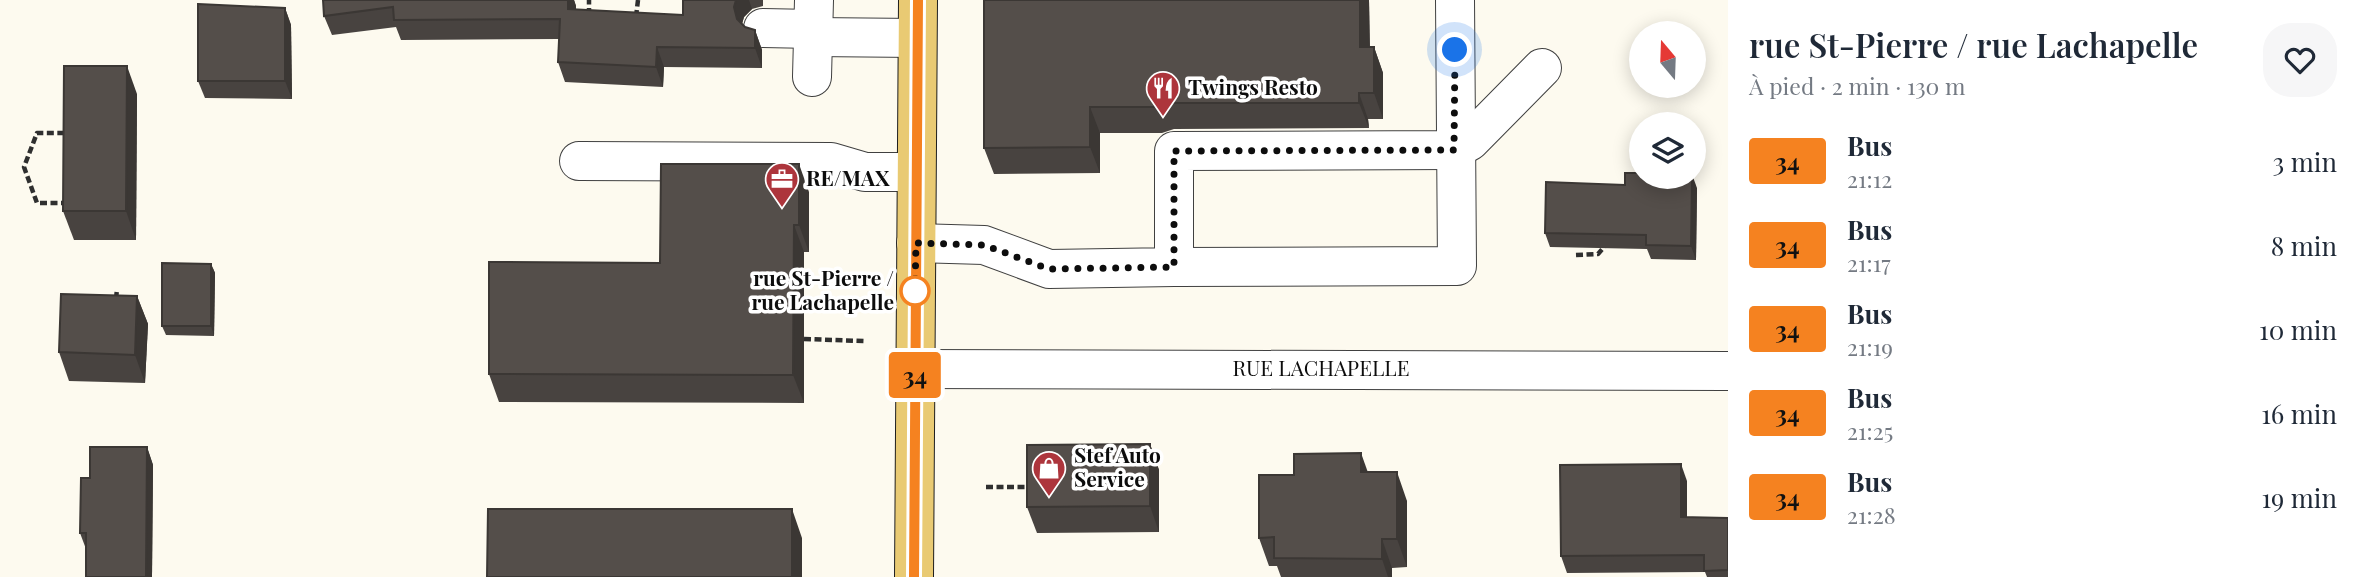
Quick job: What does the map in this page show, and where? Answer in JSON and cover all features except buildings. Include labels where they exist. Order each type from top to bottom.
[{"type":"main road","points":[[914,577],[918,0]]},
{"type":"street","points":[[916,243],[984,245],[1049,269],[1457,266],[1454,150],[1455,0]]},
{"type":"street","points":[[762,39],[917,38]]},
{"type":"street","points":[[1174,267],[1174,151],[1454,150],[1470,141],[1542,68]]},
{"type":"street","points":[[579,161],[831,162],[865,172],[916,173]]},
{"type":"street","name":"RUE LACHAPELLE","points":[[915,369],[1728,371]]},
{"type":"path","points":[[589,0],[589,16]]},
{"type":"path","points":[[636,19],[638,0]]},
{"type":"path","points":[[74,133],[37,133],[24,167],[37,203],[74,203]]},
{"type":"path","points":[[1576,255],[1598,254],[1613,237]]},
{"type":"path","points":[[115,312],[117,289]]},
{"type":"path","points":[[804,339],[864,341]]},
{"type":"path","points":[[986,487],[1037,487]]},
{"type":"bus line","name":"34","points":[[914,577],[918,0]]},
{"type":"place","name":"Twings Resto","points":[[1163,118]]},
{"type":"place","name":"RE/MAX","points":[[782,209]]},
{"type":"place","name":"rue St-Pierre / rue Lachapelle","points":[[915,291]]},
{"type":"place","name":"Stef Auto Service","points":[[1049,498]]},
{"type":"route","points":[[915,291],[916,243],[984,245],[1049,269],[1174,267],[1174,151],[1454,150],[1455,50]]}]
